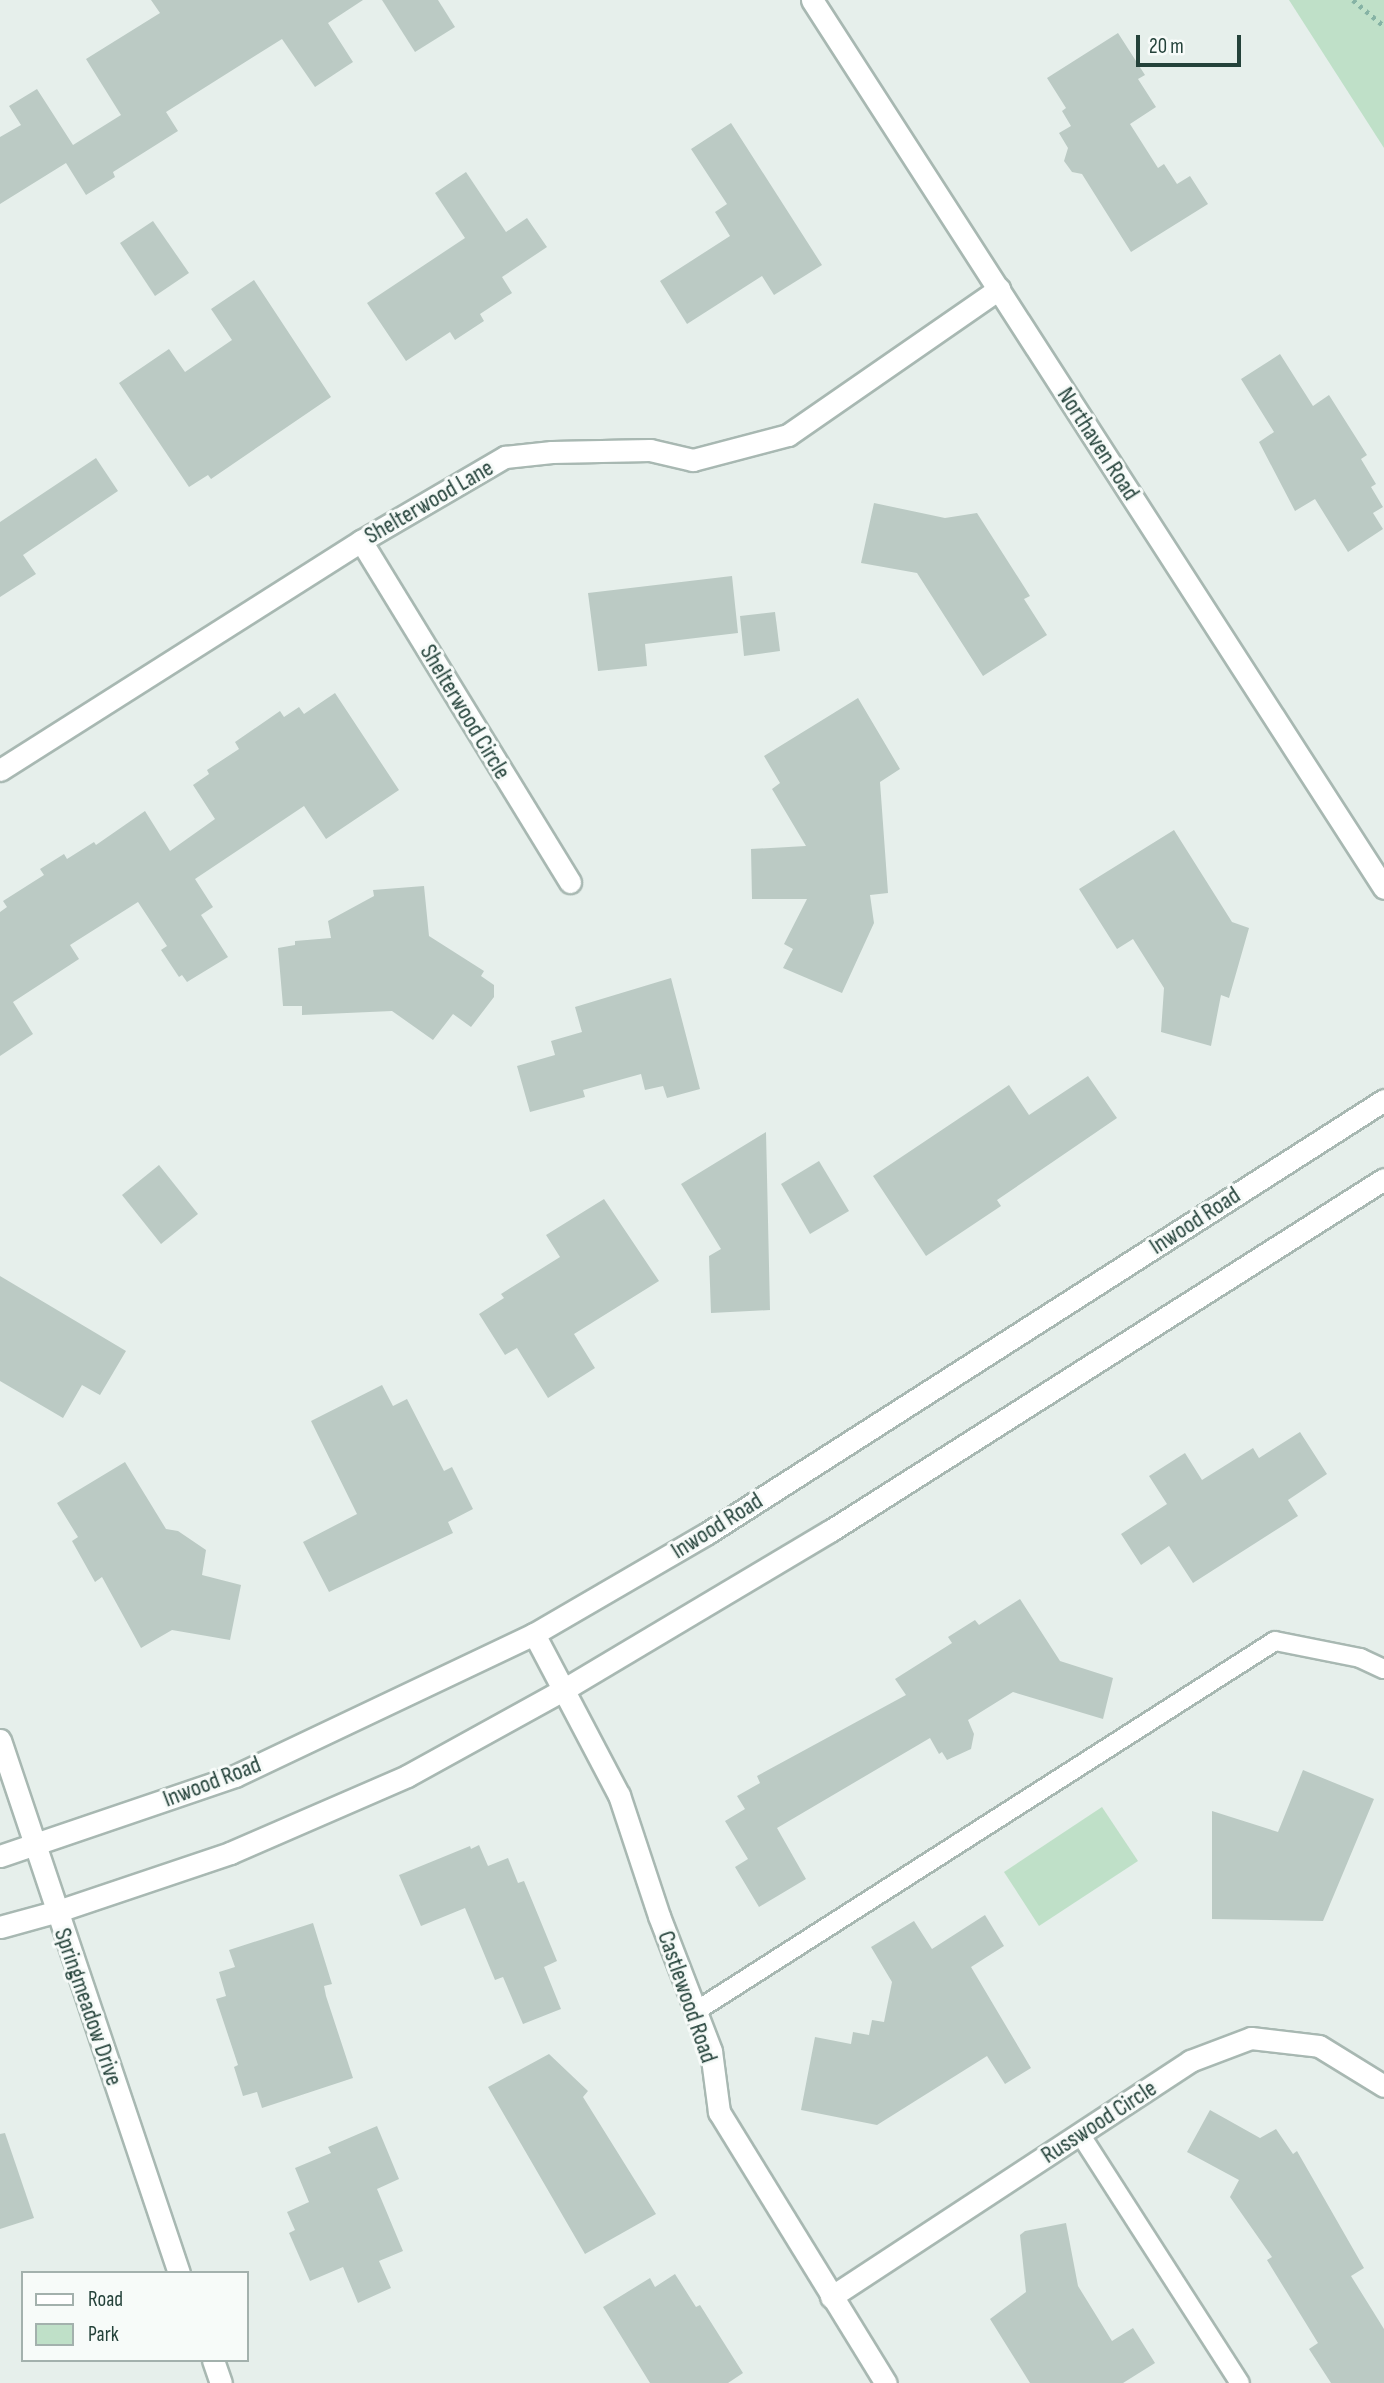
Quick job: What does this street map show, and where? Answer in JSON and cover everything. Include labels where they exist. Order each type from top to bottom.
[{"type":"street","name":"Northaven Road","points":[[812,0],[1384,888]]},
{"type":"street","name":"Shelterwood Lane","points":[[0,770],[361,541],[505,457],[552,452],[650,450],[692,460],[788,435],[999,289]]},
{"type":"street","name":"Shelterwood Circle","points":[[361,541],[570,882]]},
{"type":"street","name":"Inwood Road","points":[[0,1856],[34,1847],[235,1776],[534,1634],[706,1534],[1384,1100]]},
{"type":"street","points":[[0,1927],[55,1912],[230,1853],[382,1787],[564,1690],[830,1531],[1384,1179]]},
{"type":"street","name":"Castlewood Road","points":[[534,1634],[619,1795],[659,1916],[711,2051],[719,2112],[886,2383]]},
{"type":"street","name":"Springmeadow Drive","points":[[0,1741],[55,1912],[178,2271]]},
{"type":"street","name":"Russwood Circle","points":[[831,2297],[1191,2061],[1251,2038],[1319,2046],[1384,2086]]},
{"type":"street","points":[[214,2362],[222,2383]]},
{"type":"lane","points":[[696,2011],[1275,1641],[1360,1658],[1384,1669]]},
{"type":"lane","points":[[1080,2134],[1240,2383]]},
{"type":"path","points":[[1353,0],[1384,26]]},
{"type":"green space","points":[[1289,0],[1384,0],[1384,148]]},
{"type":"green space","points":[[1102,1807],[1138,1861],[1039,1926],[1004,1872]]},
{"type":"building","points":[[151,0],[363,0],[328,23],[353,62],[315,87],[282,39],[166,112],[178,131],[113,172],[115,177],[86,195],[66,163],[0,204],[0,137],[21,125],[9,106],[37,89],[73,145],[121,115],[86,59],[160,13]]},
{"type":"building","points":[[382,0],[438,0],[455,27],[415,52]]},
{"type":"building","points":[[1118,33],[1145,75],[1138,79],[1156,107],[1130,124],[1158,168],[1164,164],[1177,184],[1190,176],[1208,204],[1131,252],[1082,174],[1072,172],[1064,161],[1068,148],[1059,133],[1071,126],[1062,111],[1066,108],[1047,78]]},
{"type":"building","points":[[731,123],[822,265],[774,295],[762,276],[687,324],[660,281],[730,236],[715,212],[727,204],[691,149]]},
{"type":"building","points":[[466,172],[506,232],[527,218],[547,247],[502,277],[512,293],[480,314],[484,321],[455,340],[450,332],[406,361],[367,303],[465,238],[435,193]]},
{"type":"building","points":[[153,221],[189,273],[155,296],[120,243]]},
{"type":"building","points":[[254,280],[331,397],[211,479],[208,475],[189,487],[119,383],[169,349],[185,372],[232,340],[211,309]]},
{"type":"building","points":[[1280,354],[1313,406],[1329,395],[1367,455],[1361,459],[1376,484],[1371,487],[1383,507],[1373,513],[1383,529],[1348,552],[1315,499],[1295,511],[1259,442],[1274,432],[1241,379]]},
{"type":"building","points":[[96,458],[118,491],[23,555],[36,574],[0,597],[0,522]]},
{"type":"building","points":[[874,503],[945,518],[977,513],[1030,596],[1024,599],[1047,635],[983,676],[917,573],[861,563]]},
{"type":"building","points":[[732,576],[738,633],[645,644],[647,666],[598,671],[588,593]]},
{"type":"building","points":[[775,612],[780,651],[744,656],[740,616]]},
{"type":"building","points":[[335,693],[399,790],[326,839],[304,806],[195,879],[213,907],[201,915],[228,957],[187,982],[182,975],[179,977],[161,950],[167,946],[138,902],[70,945],[79,959],[13,1002],[33,1034],[0,1056],[0,912],[7,907],[3,901],[44,875],[40,869],[64,854],[67,859],[94,842],[96,845],[145,811],[170,851],[215,819],[193,785],[209,774],[207,770],[239,749],[235,742],[280,711],[284,717],[299,707],[304,714]]},
{"type":"building","points":[[858,698],[900,769],[880,782],[888,893],[870,895],[874,923],[842,993],[783,968],[793,949],[784,944],[807,899],[752,899],[751,849],[806,846],[772,789],[780,783],[764,756]]},
{"type":"building","points":[[1174,830],[1232,922],[1249,928],[1229,998],[1221,995],[1211,1046],[1161,1032],[1164,988],[1133,939],[1117,949],[1079,889]]},
{"type":"building","points":[[424,886],[429,936],[484,971],[481,976],[494,985],[494,997],[471,1027],[453,1014],[433,1040],[392,1011],[302,1015],[302,1006],[283,1006],[278,948],[295,945],[295,941],[331,938],[328,921],[374,896],[373,890]]},
{"type":"building","points":[[671,978],[700,1089],[667,1098],[663,1086],[645,1090],[641,1074],[583,1090],[585,1097],[530,1112],[517,1066],[555,1055],[551,1041],[582,1032],[575,1007]]},
{"type":"building","points":[[1088,1076],[1117,1118],[997,1200],[1001,1206],[926,1256],[873,1176],[1009,1085],[1029,1115]]},
{"type":"building","points":[[766,1132],[770,1310],[711,1313],[709,1256],[721,1249],[681,1184]]},
{"type":"building","points":[[819,1161],[849,1211],[810,1234],[781,1184]]},
{"type":"building","points":[[159,1165],[198,1214],[161,1244],[122,1195]]},
{"type":"building","points":[[604,1199],[659,1281],[574,1334],[595,1368],[548,1398],[517,1348],[505,1355],[479,1314],[504,1298],[501,1294],[560,1257],[546,1235]]},
{"type":"building","points":[[0,1276],[126,1351],[100,1395],[82,1385],[63,1418],[0,1381]]},
{"type":"building","points":[[382,1385],[393,1406],[407,1399],[444,1471],[452,1467],[473,1509],[448,1522],[453,1533],[329,1592],[303,1542],[357,1514],[311,1421]]},
{"type":"building","points":[[1300,1432],[1327,1474],[1288,1500],[1298,1516],[1193,1583],[1169,1546],[1141,1565],[1121,1534],[1167,1504],[1149,1476],[1185,1453],[1202,1480],[1253,1448],[1259,1458]]},
{"type":"building","points":[[125,1462],[166,1529],[178,1531],[206,1550],[202,1575],[241,1585],[230,1640],[172,1630],[141,1648],[102,1577],[95,1582],[72,1541],[78,1537],[57,1503]]},
{"type":"building","points":[[1020,1599],[1060,1661],[1113,1678],[1103,1719],[1013,1692],[968,1720],[974,1734],[971,1749],[947,1760],[942,1752],[939,1754],[930,1738],[777,1828],[806,1879],[759,1907],[735,1867],[748,1859],[725,1821],[745,1809],[737,1796],[760,1783],[757,1776],[906,1695],[895,1679],[952,1643],[948,1637],[975,1620],[979,1625]]},
{"type":"building","points":[[1303,1770],[1374,1799],[1323,1921],[1212,1919],[1212,1811],[1278,1832]]},
{"type":"building","points":[[479,1845],[488,1866],[508,1858],[518,1883],[524,1881],[557,1961],[544,1967],[561,2009],[523,2024],[503,1977],[495,1980],[465,1908],[421,1926],[399,1875],[470,1846],[471,1849]]},
{"type":"building","points":[[985,1915],[1004,1946],[971,1967],[1031,2068],[1005,2084],[987,2056],[877,2125],[801,2110],[815,2037],[851,2044],[853,2032],[869,2035],[872,2020],[884,2022],[892,1982],[871,1947],[914,1921],[932,1949]]},
{"type":"building","points":[[313,1923],[332,1984],[324,1986],[326,1996],[353,2078],[262,2108],[257,2092],[243,2096],[234,2067],[238,2065],[216,1999],[226,1996],[219,1972],[235,1967],[229,1950]]},
{"type":"building","points":[[549,2054],[588,2091],[583,2097],[656,2214],[585,2254],[488,2087]]},
{"type":"building","points":[[1210,2110],[1260,2138],[1276,2129],[1293,2154],[1297,2151],[1364,2268],[1351,2276],[1384,2329],[1384,2383],[1331,2383],[1309,2349],[1318,2343],[1267,2260],[1272,2257],[1230,2197],[1239,2180],[1187,2152]]},
{"type":"building","points":[[377,2126],[399,2179],[377,2189],[403,2251],[379,2261],[391,2288],[358,2303],[343,2267],[310,2281],[289,2233],[295,2230],[287,2212],[309,2202],[295,2168],[331,2153],[328,2147]]},
{"type":"building","points":[[5,2133],[34,2218],[0,2229],[0,2134]]},
{"type":"building","points":[[1066,2223],[1078,2286],[1112,2341],[1133,2328],[1155,2363],[1123,2383],[1030,2383],[990,2319],[1026,2292],[1020,2235],[1025,2231]]},
{"type":"building","points":[[675,2274],[696,2307],[700,2305],[743,2373],[728,2383],[650,2383],[603,2307],[650,2278],[655,2287]]}]
